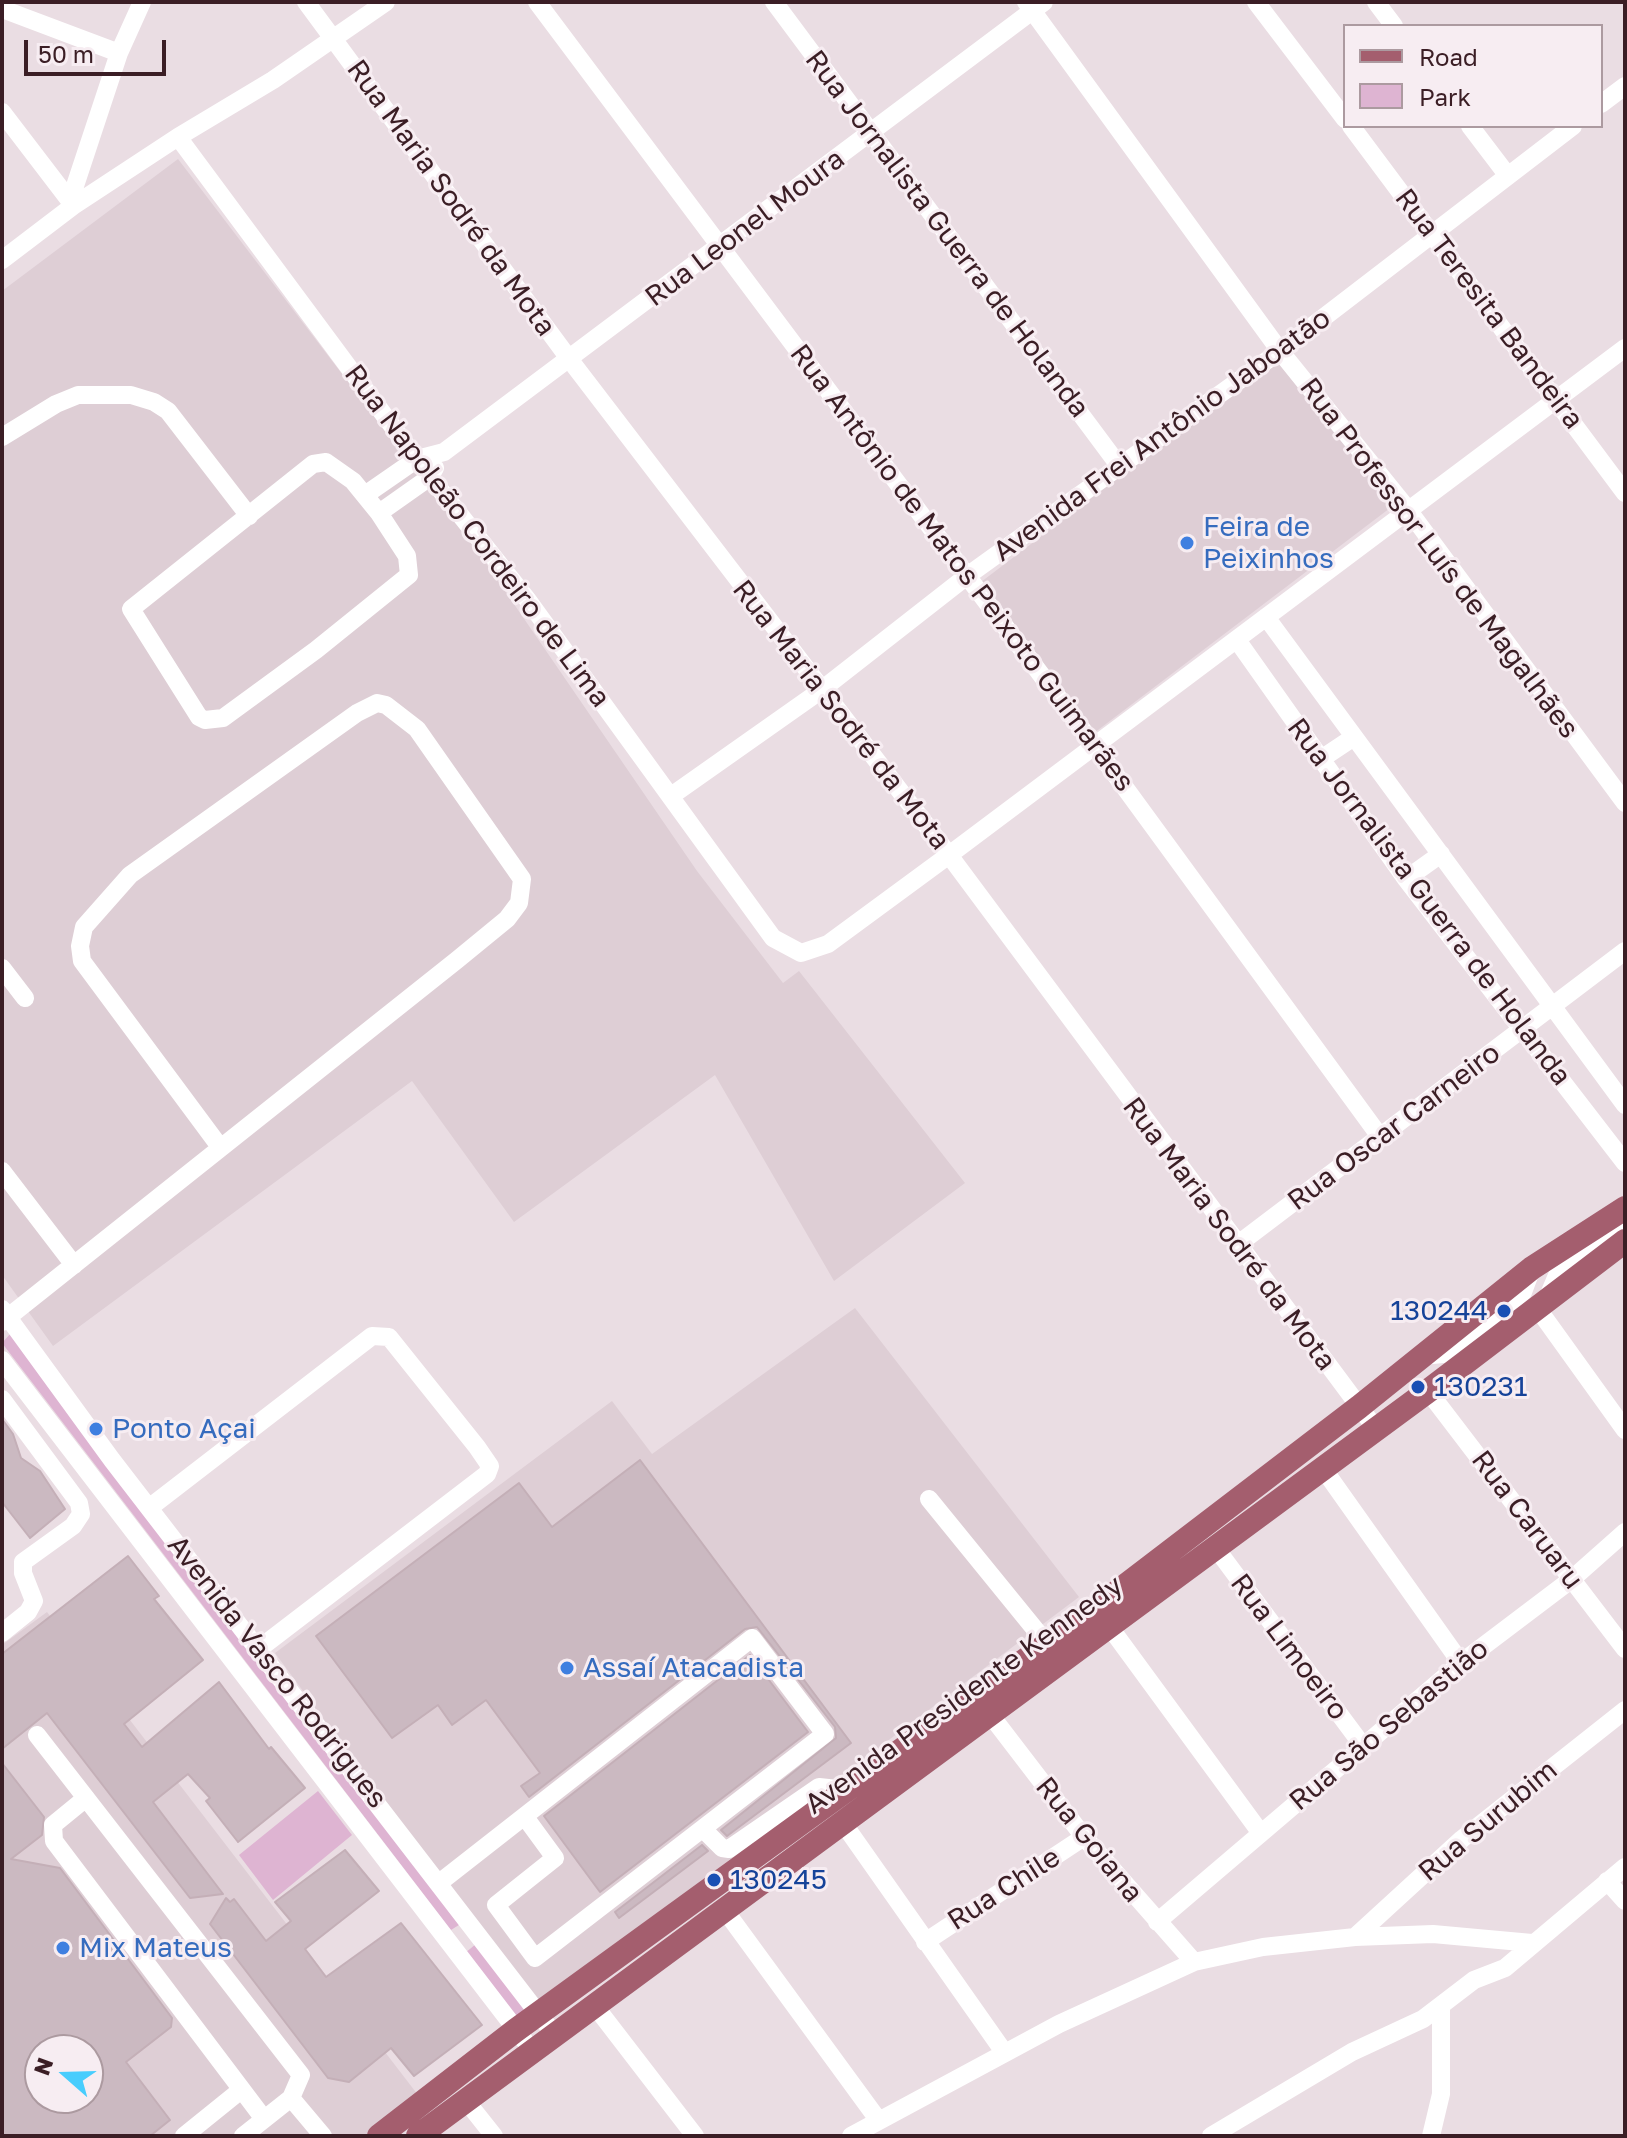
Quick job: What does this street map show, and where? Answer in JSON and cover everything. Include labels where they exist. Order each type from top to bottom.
[{"type":"main road","name":"Avenida Presidente Kennedy","points":[[379,2136],[539,2013],[1047,1644],[1359,1407],[1532,1268],[1625,1208]]},
{"type":"main road","name":"Avenida Presidente Kennedy","points":[[418,2136],[1428,1391],[1625,1241]]},
{"type":"street","points":[[72,204],[119,53],[142,2]]},
{"type":"street","name":"Rua Maria Sodré da Mota","points":[[306,2],[570,360],[820,691],[949,855],[1376,1429]]},
{"type":"street","points":[[2,260],[72,204],[335,39],[386,2]]},
{"type":"street","name":"Rua Antônio de Matos Peixoto Guimarães","points":[[537,2],[721,243],[1381,1138]]},
{"type":"street","name":"Rua Jornalista Guerra de Holanda","points":[[774,2],[1120,467]]},
{"type":"street","points":[[1256,2],[1343,116]]},
{"type":"street","points":[[1376,2],[1392,24]]},
{"type":"street","name":"Rua Leonel Moura","points":[[417,459],[444,452],[570,360],[721,243],[873,132],[1034,5]]},
{"type":"street","name":"Rua Professor Luís de Magalhães","points":[[1034,5],[1280,351],[1409,511],[1625,803]]},
{"type":"street","points":[[2,9],[119,53]]},
{"type":"street","points":[[1603,102],[1625,86]]},
{"type":"street","points":[[2,112],[72,204]]},
{"type":"street","name":"Rua Teresita Bandeira","points":[[1353,128],[1558,398],[1625,493]]},
{"type":"street","points":[[1472,128],[1508,176]]},
{"type":"street","name":"Avenida Frei Antônio Jaboatão","points":[[671,796],[820,691],[967,576],[1280,351],[1570,128]]},
{"type":"street","name":"Rua Napoleão Cordeiro de Lima","points":[[178,137],[430,477],[527,599],[773,938],[801,953],[828,944],[949,855]]},
{"type":"street","points":[[949,855],[1625,348]]},
{"type":"street","points":[[2,437],[56,404],[78,395],[131,395],[154,402],[168,411],[249,516]]},
{"type":"street","name":"Rua Leonel Moura","points":[[430,477],[444,452]]},
{"type":"street","points":[[365,495],[417,459]]},
{"type":"street","points":[[326,462],[339,468],[379,513],[407,556],[409,575],[223,718],[205,720],[199,717],[131,609],[249,516],[313,464],[326,462]]},
{"type":"street","points":[[379,513],[430,477]]},
{"type":"street","name":"Rua Jornalista Guerra de Holanda","points":[[1266,617],[1625,1105]]},
{"type":"street","name":"Rua Jornalista Guerra de Holanda","points":[[1237,640],[1406,879],[1625,1163]]},
{"type":"street","points":[[4,1316],[74,1265],[457,960],[507,919],[519,903],[522,879],[417,729],[386,705],[377,703],[357,713],[130,875],[84,927],[80,946],[82,961],[220,1147]]},
{"type":"street","points":[[1321,759],[1354,737]]},
{"type":"street","points":[[1406,879],[1441,854]]},
{"type":"street","name":"Rua Oscar Carneiro","points":[[1237,1245],[1625,951]]},
{"type":"street","points":[[2,968],[25,998]]},
{"type":"street","points":[[2,1171],[74,1265]]},
{"type":"street","name":"Avenida Presidente Kennedy","points":[[1542,1305],[1558,1273],[1625,1228]]},
{"type":"street","points":[[1542,1305],[1625,1430]]},
{"type":"street","name":"Avenida Vasco Rodrigues","points":[[4,1316],[554,2034]]},
{"type":"street","points":[[149,1508],[372,1336],[389,1337],[477,1447],[490,1466],[487,1474],[260,1648]]},
{"type":"street","name":"Avenida Vasco Rodrigues","points":[[2,1360],[532,2050]]},
{"type":"street","name":"Rua Caruaru","points":[[1428,1391],[1625,1649]]},
{"type":"street","points":[[2,1399],[79,1503],[81,1514],[73,1526],[23,1562],[23,1573],[34,1601],[28,1612],[2,1633]]},
{"type":"street","points":[[22,1426],[49,1421]]},
{"type":"street","points":[[56,1473],[69,1448]]},
{"type":"street","points":[[1322,1467],[1461,1663]]},
{"type":"street","points":[[929,1499],[1047,1644]]},
{"type":"street","name":"Rua São Sebastião","points":[[1157,1922],[1461,1663],[1572,1579],[1625,1532]]},
{"type":"street","name":"Rua Limoeiro","points":[[1215,1547],[1363,1746]]},
{"type":"street","points":[[1109,1626],[1260,1832]]},
{"type":"street","points":[[439,1883],[752,1638],[825,1734],[535,1958],[496,1905],[555,1858],[525,1817]]},
{"type":"street","name":"Rua Surubim","points":[[1355,1937],[1462,1839],[1625,1710]]},
{"type":"street","name":"Rua Goiana","points":[[989,1713],[1084,1837],[1194,1962]]},
{"type":"street","points":[[37,1735],[301,2075],[291,2098],[243,2136]]},
{"type":"street","points":[[704,1830],[722,1848],[729,1849],[819,1787],[847,1790]]},
{"type":"street","points":[[86,1798],[53,1825],[54,1841],[264,2119]]},
{"type":"street","points":[[843,1823],[1004,2052]]},
{"type":"street","name":"Rua Chile","points":[[925,1942],[1084,1837]]},
{"type":"street","points":[[1211,2136],[1352,2052],[1441,2008],[1474,1980],[1505,1968],[1625,1867]]},
{"type":"street","points":[[1607,1881],[1625,1901]]},
{"type":"street","points":[[724,1909],[879,2121]]},
{"type":"street","points":[[450,1946],[475,1927]]},
{"type":"street","points":[[851,2136],[1004,2052],[1194,1962],[1263,1947],[1355,1937],[1433,1934],[1532,1943]]},
{"type":"street","points":[[595,2006],[695,2136]]},
{"type":"street","points":[[1431,2136],[1438,2117],[1441,2094],[1441,2008]]},
{"type":"street","points":[[184,2136],[241,2090]]},
{"type":"street","points":[[291,2098],[323,2136]]},
{"type":"street","points":[[467,2102],[494,2136]]},
{"type":"shaded area","points":[[178,159],[481,556],[697,871],[783,983],[799,971],[965,1183],[834,1281],[715,1075],[514,1222],[412,1081],[53,1346],[2,1275],[2,291]]},
{"type":"shaded area","name":"Feira de Peixinhos","points":[[1281,354],[1394,505],[1094,733],[981,582]]},
{"type":"shaded area","points":[[855,1308],[1079,1597],[535,2006],[275,1653],[612,1401],[652,1454]]},
{"type":"shaded area","points":[[47,1612],[418,2095],[365,2136],[2,2136],[2,1645]]},
{"type":"green space","points":[[11,1333],[462,1923],[451,1930],[2,1343]]},
{"type":"green space","points":[[318,1791],[352,1835],[273,1900],[239,1855]]},
{"type":"green space","points":[[476,1944],[526,2010],[515,2018],[465,1953]]},
{"type":"building","points":[[2,1419],[13,1434],[21,1458],[40,1471],[65,1509],[30,1538],[2,1502]]},
{"type":"building","name":"Assaí Atacadista","points":[[640,1460],[851,1743],[727,1836],[721,1830],[836,1738],[835,1727],[757,1627],[745,1629],[529,1797],[521,1786],[540,1773],[486,1700],[452,1725],[438,1705],[392,1738],[316,1636],[519,1483],[552,1527]]},
{"type":"building","points":[[128,1556],[159,1596],[154,1599],[203,1660],[124,1724],[142,1747],[219,1682],[269,1749],[271,1747],[305,1788],[238,1842],[206,1801],[210,1798],[188,1774],[153,1802],[223,1894],[190,1898],[47,1713],[2,1749],[2,1654]]},
{"type":"building","points":[[750,1655],[808,1732],[600,1892],[544,1816]]},
{"type":"building","name":"Mix Mateus","points":[[2,1763],[44,1817],[42,1835],[11,1859],[60,1868],[172,2018],[171,2027],[126,2062],[170,2120],[150,2136],[2,2136]]},
{"type":"building","points":[[702,1845],[708,1851],[619,1918],[615,1912]]},
{"type":"building","points":[[345,1850],[379,1891],[305,1949],[326,1977],[401,1923],[482,2025],[414,2076],[391,2048],[349,2082],[328,2078],[210,1924],[226,1898],[230,1902],[234,1899],[266,1941],[291,1921],[275,1902]]},
{"type":"place","name":"Feira de Peixinhos","points":[[1187,543]]},
{"type":"place","name":"130244","points":[[1504,1311]]},
{"type":"place","name":"130231","points":[[1418,1387]]},
{"type":"place","name":"Ponto Açai","points":[[96,1429]]},
{"type":"place","name":"Assaí Atacadista","points":[[567,1668]]},
{"type":"place","name":"130245","points":[[714,1880]]},
{"type":"place","name":"Mix Mateus","points":[[63,1948]]}]
